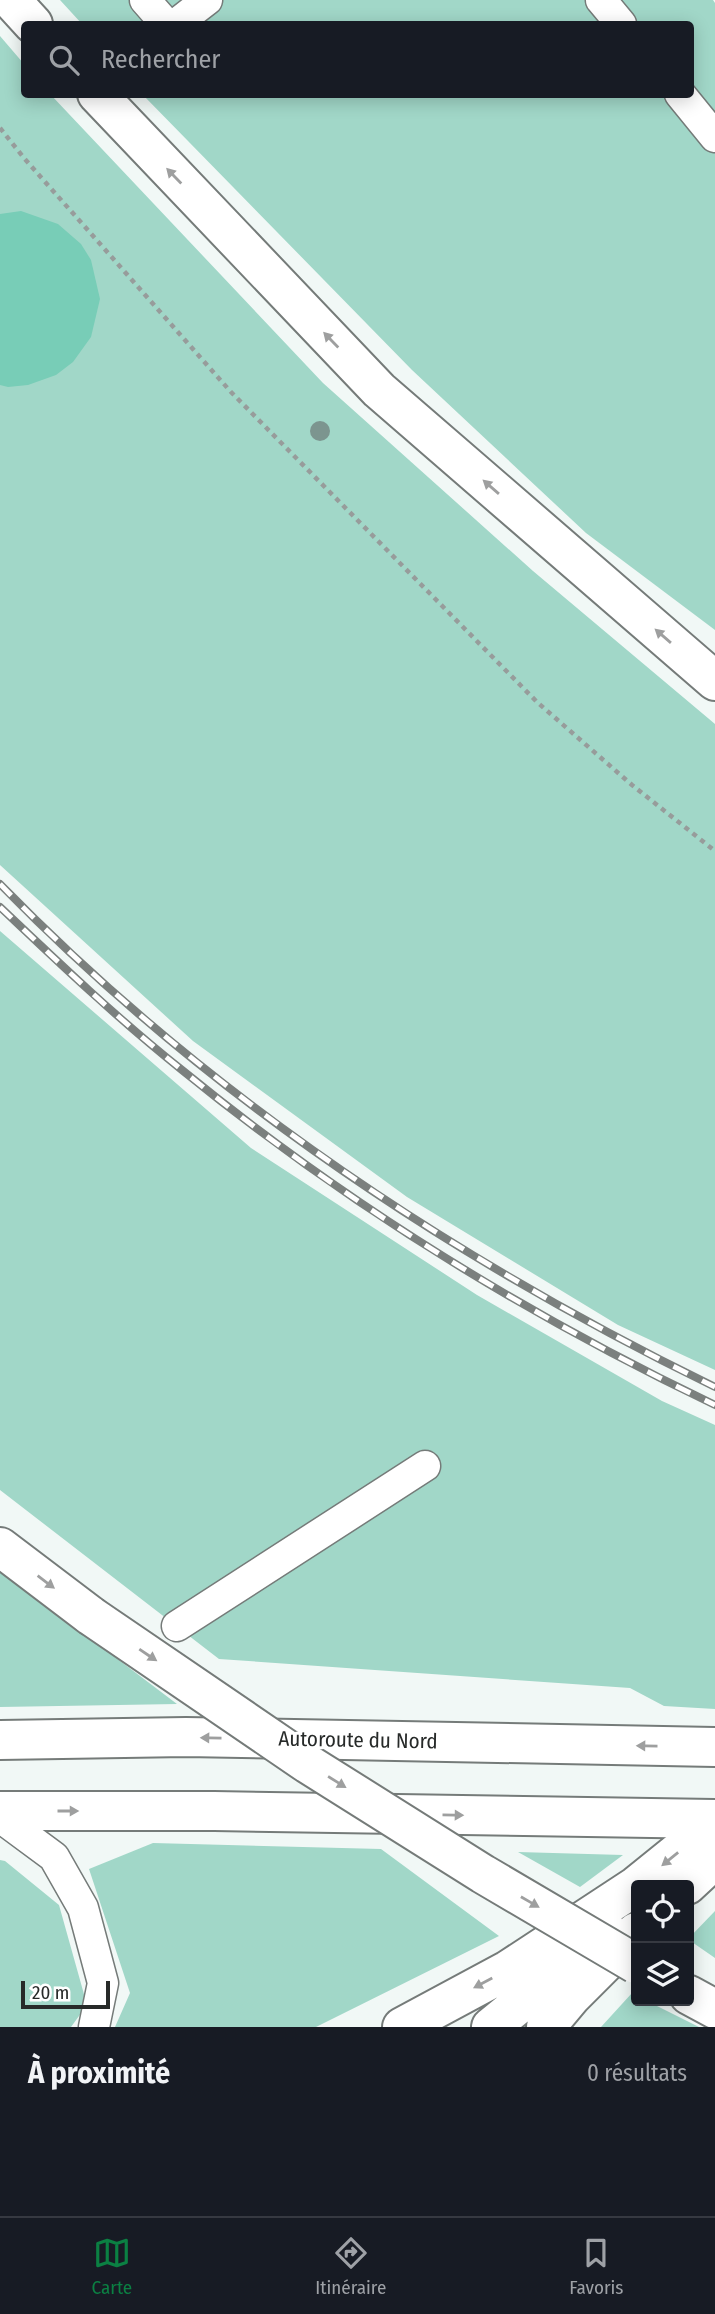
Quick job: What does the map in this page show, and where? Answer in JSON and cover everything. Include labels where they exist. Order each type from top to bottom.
[{"type":"main road","points":[[11,0],[30,21]]},
{"type":"main road","points":[[101,98],[379,390],[715,681]]},
{"type":"main road","points":[[0,1547],[92,1616],[308,1764],[483,1874],[631,1961]]},
{"type":"main road","name":"Autoroute du Nord","points":[[0,1740],[186,1737],[715,1747]]},
{"type":"main road","points":[[0,1811],[214,1811],[715,1821]]},
{"type":"main road","points":[[644,1880],[715,1821]]},
{"type":"main road","points":[[692,1880],[715,1859]]},
{"type":"main road","points":[[402,2027],[508,1970],[631,1890]]},
{"type":"main road","points":[[491,2027],[573,1960],[631,1891]]},
{"type":"main road","points":[[546,2027],[571,1997],[631,1937]]},
{"type":"main road","points":[[522,2027],[537,2014],[571,1997]]},
{"type":"main road","points":[[694,1998],[715,2008]]},
{"type":"lane","points":[[145,0],[163,21]]},
{"type":"lane","points":[[180,21],[207,0]]},
{"type":"lane","points":[[601,0],[618,21]]},
{"type":"lane","points":[[683,98],[715,137]]},
{"type":"lane","points":[[177,1626],[425,1466]]},
{"type":"lane","points":[[0,1817],[54,1857],[83,1908],[103,1983],[94,2027]]},
{"type":"path","points":[[0,128],[230,392],[537,702],[632,785],[715,851]]},
{"type":"green space","points":[[60,0],[713,0],[715,630],[586,533],[412,370],[146,98],[694,98],[694,21],[79,21]]},
{"type":"green space","points":[[0,36],[21,60],[21,98],[54,98],[323,383],[533,571],[715,724],[715,1370],[618,1325],[407,1197],[193,1041],[0,865]]},
{"type":"green space","points":[[0,931],[251,1148],[477,1295],[662,1401],[715,1425],[715,1709],[664,1706],[630,1688],[219,1659],[0,1490]]},
{"type":"green space","points":[[0,1570],[177,1704],[0,1707]]},
{"type":"green space","points":[[153,1843],[381,1849],[499,1936],[316,2027],[115,2027],[130,1993],[89,1869]]},
{"type":"green space","points":[[518,1852],[623,1855],[580,1887]]},
{"type":"green space","points":[[0,1860],[5,1861],[59,1905],[87,2005],[71,2027],[0,2027]]},
{"type":"green space","points":[[715,1911],[715,1958],[694,1943],[694,1933]]},
{"type":"green space","points":[[631,1994],[631,2006],[657,2006],[699,2027],[601,2027]]},
{"type":"building","points":[[21,211],[58,224],[81,244],[91,260],[100,299],[91,337],[73,362],[56,375],[28,385],[8,387],[0,385],[0,214]]},
{"type":"railway","points":[[0,884],[79,960],[161,1033],[247,1101],[336,1166],[427,1227],[521,1284],[715,1387]]},
{"type":"railway","points":[[0,907],[158,1051],[307,1166],[438,1253],[506,1294],[574,1333],[715,1405]]}]
